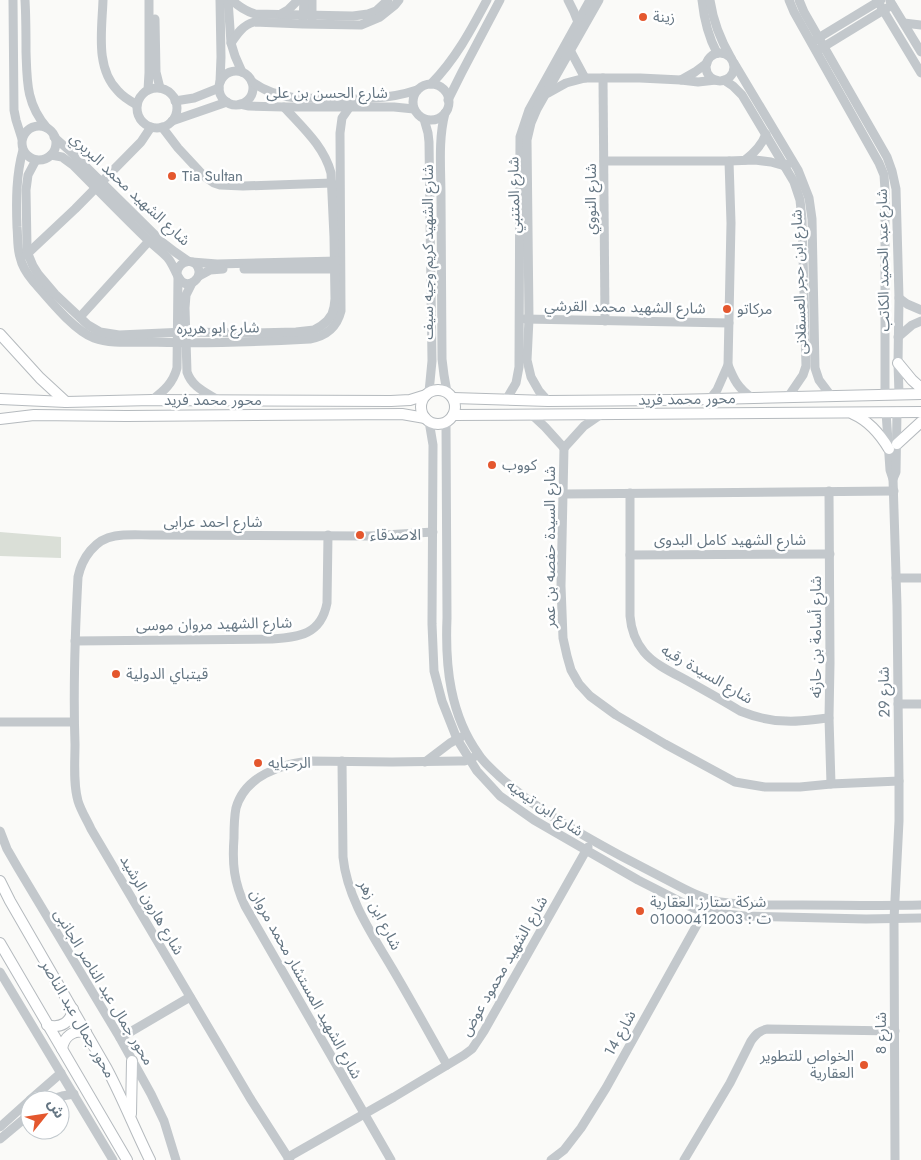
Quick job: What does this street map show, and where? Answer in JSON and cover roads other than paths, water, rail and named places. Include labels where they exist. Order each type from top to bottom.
[{"type":"main road","points":[[0,334],[40,378],[66,402]]},
{"type":"main road","points":[[898,363],[921,388]]},
{"type":"main road","points":[[438,389],[450,395],[455,404],[455,410],[450,419],[438,424],[427,420],[423,414],[421,404],[427,394],[438,389]]},
{"type":"main road","name":"محور محمد فريد","points":[[0,399],[66,402],[152,400],[392,401],[410,400],[427,394]]},
{"type":"main road","name":"محور محمد فريد","points":[[450,395],[506,400],[548,401],[921,394]]},
{"type":"main road","name":"محور محمد فريد","points":[[450,419],[531,414],[921,412]]},
{"type":"main road","points":[[850,413],[864,420],[893,447],[921,422]]},
{"type":"main road","name":"محور محمد فريد","points":[[3,417],[34,415],[402,414],[427,420]]},
{"type":"main road","name":"محور جمال عبد الناصر","points":[[0,881],[107,1069],[150,1160]]},
{"type":"main road","name":"محور جمال عبد الناصر","points":[[0,944],[127,1160]]},
{"type":"main road","points":[[47,1025],[55,1026],[66,1023],[73,1009]]},
{"type":"main road","points":[[62,1049],[64,1041],[70,1035],[77,1031],[86,1032]]},
{"type":"main road","points":[[130,1118],[132,1061]]},
{"type":"street","points":[[13,0],[14,110],[23,150],[28,157],[41,160],[52,155],[55,146],[54,137],[36,113],[28,90],[25,0]]},
{"type":"street","points":[[103,0],[102,54],[105,70],[117,90],[137,105]]},
{"type":"street","points":[[148,90],[150,73],[149,0]]},
{"type":"street","points":[[154,0],[156,66],[160,88]]},
{"type":"street","points":[[220,0],[221,95],[231,104],[240,104],[251,96],[253,86],[246,74],[242,72],[235,56],[231,42],[228,0]]},
{"type":"street","points":[[232,0],[247,12],[255,14],[280,14],[307,20],[361,24],[380,17],[399,0]]},
{"type":"street","points":[[280,14],[288,10],[298,0]]},
{"type":"street","points":[[304,0],[307,20]]},
{"type":"street","points":[[307,20],[312,0]]},
{"type":"street","points":[[231,42],[244,27],[254,22],[307,20],[368,14],[376,11],[388,0]]},
{"type":"street","points":[[431,84],[455,55],[487,0]]},
{"type":"street","points":[[448,100],[443,89],[431,84],[426,85],[417,90],[413,102],[414,109],[424,119],[430,120],[436,120],[445,113],[448,100],[500,0]]},
{"type":"street","points":[[568,0],[578,22]]},
{"type":"street","name":"شارع المتنبي","points":[[548,401],[530,377],[528,369],[524,319],[520,137],[529,110],[590,0]]},
{"type":"street","name":"شارع المتنبي","points":[[506,400],[516,383],[518,375],[524,319],[528,140],[534,116],[599,0]]},
{"type":"street","points":[[702,0],[706,24],[712,45],[717,53]]},
{"type":"street","name":"شارع ابن حجر العسقلانى","points":[[710,0],[717,31],[789,164],[802,209],[806,366],[803,375],[788,397]]},
{"type":"street","name":"شارع عبد الحميد الكاتب","points":[[789,0],[810,42],[820,49],[854,101],[887,157],[892,171],[896,189],[899,394]]},
{"type":"street","name":"شارع عبد الحميد الكاتب","points":[[799,0],[819,37],[820,49],[884,175],[885,394]]},
{"type":"street","points":[[810,42],[879,1],[883,11],[921,73]]},
{"type":"street","points":[[820,49],[883,11],[891,3],[920,46]]},
{"type":"street","points":[[904,23],[921,25]]},
{"type":"street","points":[[570,50],[585,78]]},
{"type":"street","points":[[545,95],[566,83],[585,78],[698,82],[720,80],[728,78],[732,74],[734,69],[732,61],[727,54],[717,53],[695,72],[681,80]]},
{"type":"street","points":[[707,62],[706,68],[708,73],[720,80]]},
{"type":"street","points":[[175,101],[194,98],[220,86],[226,74],[242,72]]},
{"type":"street","name":"شارع النووي","points":[[603,78],[605,321]]},
{"type":"street","name":"شارع ابن حجر العسقلانى","points":[[720,80],[734,86],[742,95],[766,134],[805,185],[811,209],[815,368],[819,380],[831,396]]},
{"type":"street","name":"شارع الحسن بن على","points":[[252,82],[261,89],[277,95],[296,98],[397,96],[417,90]]},
{"type":"street","points":[[172,120],[176,111],[175,101],[169,93],[156,88],[148,90],[140,96],[137,105],[138,114],[143,122],[151,127],[162,127],[172,120],[227,102]]},
{"type":"street","name":"شارع الحسن بن على","points":[[240,104],[249,106],[394,107],[414,109]]},
{"type":"street","name":"شارع ابو هريره","points":[[23,150],[17,184],[18,242],[29,276],[78,328],[94,338],[112,341],[237,343],[318,338],[325,335],[336,325],[342,311],[332,183],[324,154],[284,107]]},
{"type":"street","name":"شارع ابو هريره","points":[[24,257],[44,281],[88,325],[108,334],[249,333],[314,330],[327,321],[334,307],[338,265],[340,133],[342,118],[349,108]]},
{"type":"street","name":"شارع الشهيد كريم وجيه سيف","points":[[445,113],[441,142],[442,359],[444,375],[450,395]]},
{"type":"street","name":"شارع الشهيد كريم وجيه سيف","points":[[424,119],[429,142],[432,360],[432,373],[427,394]]},
{"type":"street","points":[[22,139],[28,130],[32,128],[37,126],[47,128]]},
{"type":"street","points":[[24,257],[99,185],[141,142],[151,127]]},
{"type":"street","points":[[162,127],[178,148],[208,180],[220,185],[332,183]]},
{"type":"street","points":[[745,161],[759,147],[766,134]]},
{"type":"street","name":"شارع الشهيد محمد البربري","points":[[54,137],[149,241],[168,258],[175,268],[177,275]]},
{"type":"street","name":"شارع الشهيد محمد البربري","points":[[52,155],[68,160],[99,185],[162,242],[190,262],[338,265]]},
{"type":"street","name":"شارع ابو هريره","points":[[24,257],[26,185],[30,170],[36,160]]},
{"type":"street","points":[[604,161],[763,160],[789,164]]},
{"type":"street","points":[[710,399],[717,390],[728,365],[731,223],[729,161]]},
{"type":"street","points":[[80,317],[149,241]]},
{"type":"street","points":[[152,400],[165,390],[174,378],[177,368],[181,332],[177,268],[190,262],[199,269],[199,276]]},
{"type":"street","points":[[181,332],[186,295],[192,283],[206,272],[219,269],[338,265]]},
{"type":"street","points":[[177,275],[184,283],[192,283]]},
{"type":"street","points":[[899,298],[921,310]]},
{"type":"street","name":"شارع الشهيد محمد القرشي","points":[[524,319],[729,323]]},
{"type":"street","points":[[898,337],[912,325],[921,321]]},
{"type":"street","points":[[181,343],[186,367],[192,382],[200,390],[218,400]]},
{"type":"street","points":[[805,358],[815,358]]},
{"type":"street","points":[[728,365],[742,391],[752,398]]},
{"type":"street","name":"شارع 29","points":[[891,412],[896,472],[893,479],[899,781],[899,821],[894,906]]},
{"type":"street","points":[[531,414],[564,448],[576,433],[600,414]]},
{"type":"street","name":"شارع ابن تيميه","points":[[450,419],[446,652],[453,698],[466,734],[479,755],[492,770],[528,800],[592,840],[696,894],[713,900],[751,905],[921,905]]},
{"type":"street","name":"شارع ابن تيميه","points":[[427,420],[433,445],[432,624],[434,671],[444,707],[457,739],[482,778],[500,796],[534,820],[638,880],[691,907],[707,912],[745,916],[921,918]]},
{"type":"street","name":"شارع السيدة حفصه بن عمر","points":[[564,448],[561,586],[563,638],[571,670],[579,684],[590,696],[664,744],[735,782],[749,786],[800,787],[899,781]]},
{"type":"street","name":"شارع أسامة بن حارثه","points":[[830,491],[829,718],[831,784]]},
{"type":"street","points":[[564,494],[894,491]]},
{"type":"street","name":"شارع السيدة رقيه","points":[[630,493],[631,630],[644,652],[654,661],[740,711],[766,719],[786,722],[829,718]]},
{"type":"street","name":"شارع احمد عرابى","points":[[75,641],[80,568],[87,555],[107,538],[151,535],[390,535],[434,532]]},
{"type":"street","name":"شارع الشهيد مروان موسى","points":[[75,641],[272,639],[291,638],[304,634],[315,627],[326,611],[328,535]]},
{"type":"street","name":"شارع الشهيد كامل البدوى","points":[[630,555],[830,554]]},
{"type":"street","points":[[896,578],[921,578]]},
{"type":"street","name":"شارع هارون الرشيد","points":[[75,641],[74,722],[76,786],[81,810],[190,997],[288,1159]]},
{"type":"street","points":[[898,704],[921,704]]},
{"type":"street","points":[[0,722],[74,722]]},
{"type":"street","points":[[424,762],[466,734]]},
{"type":"street","name":"شارع الشهيد المستشار محمد مروان","points":[[391,1160],[240,895],[233,858],[235,813],[240,798],[251,784],[264,775],[286,765],[310,761],[459,761],[479,755]]},
{"type":"street","name":"شارع ابن زهر","points":[[342,761],[344,871],[352,896],[448,1065]]},
{"type":"street","name":"محور جمال عبد الناصر الجانبى","points":[[0,831],[18,868],[120,1038],[158,1107],[176,1160]]},
{"type":"street","name":"شارع الشهيد محمود عوض","points":[[288,1159],[394,1098],[472,1049],[479,1040],[592,840]]},
{"type":"street","points":[[691,907],[696,894]]},
{"type":"street","name":"شارع 14","points":[[551,1160],[564,1150],[582,1128],[713,900]]},
{"type":"street","name":"شارع 8","points":[[894,906],[895,1160]]},
{"type":"street","points":[[1,977],[113,1160]]},
{"type":"street","points":[[120,1038],[190,997]]},
{"type":"street","points":[[684,1160],[730,1083],[751,1041],[760,1031],[767,1029],[895,1031]]},
{"type":"street","points":[[41,1090],[61,1073]]},
{"type":"street","points":[[70,1095],[74,1094]]},
{"type":"street","points":[[0,1139],[20,1112]]},
{"type":"street","points":[[0,1127],[20,1118]]},
{"type":"place","name":"زينة","points":[[643,17]]},
{"type":"place","name":"Tia Sultan","points":[[172,176]]},
{"type":"place","name":"مركاتو","points":[[727,309]]},
{"type":"place","name":"كووب","points":[[492,465]]},
{"type":"place","name":"الاصدقاء","points":[[360,535]]},
{"type":"place","name":"قيتباي الدولية","points":[[116,674]]},
{"type":"place","name":"الرحبايه","points":[[258,763]]},
{"type":"place","name":"شركة ستارز العقارية ت : 01000412003","points":[[640,911]]},
{"type":"place","name":"الخواص للتطوير العقارية","points":[[864,1065]]}]
